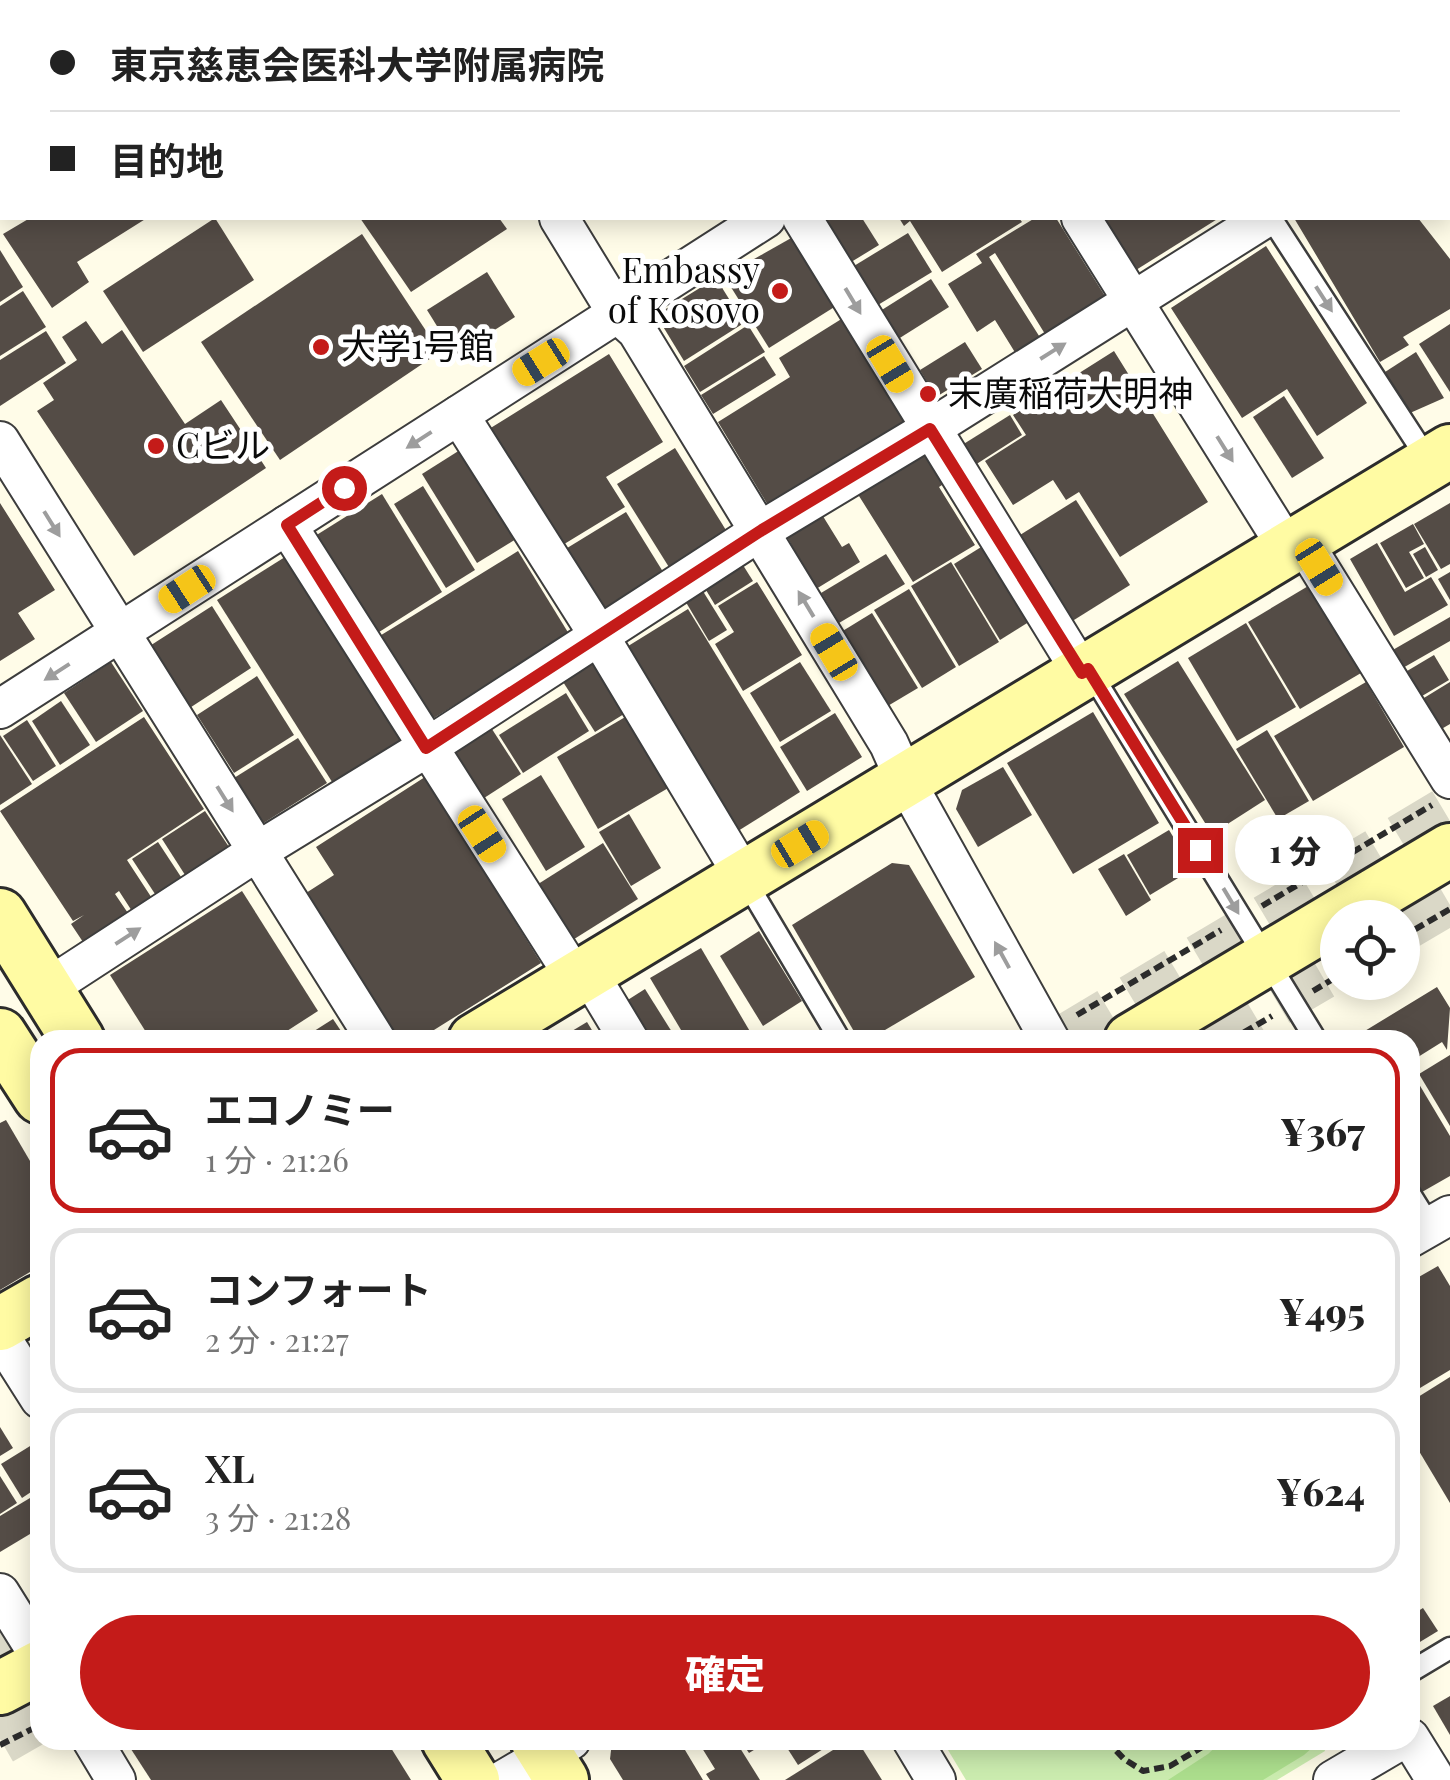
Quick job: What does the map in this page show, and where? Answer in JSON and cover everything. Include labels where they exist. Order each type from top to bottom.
[{"type":"street","points":[[560,220],[618,313],[638,331],[890,744],[906,780],[1044,1030]]},
{"type":"street","points":[[0,709],[763,220]]},
{"type":"street","points":[[803,220],[930,429],[1085,671]]},
{"type":"street","points":[[1083,220],[1450,778]]},
{"type":"street","points":[[46,989],[762,530],[1265,220]]},
{"type":"street","points":[[458,415],[598,634],[744,878]]},
{"type":"street","points":[[0,441],[370,1030]]},
{"type":"street","points":[[491,1030],[1444,458]]},
{"type":"street","points":[[287,525],[426,748],[622,1030]]},
{"type":"street","points":[[1148,1030],[1450,850]]},
{"type":"street","points":[[0,914],[72,1030]]},
{"type":"street","points":[[0,1324],[30,1307]]},
{"type":"street","points":[[0,1336],[30,1383]]},
{"type":"street","points":[[0,1593],[30,1641]]},
{"type":"street","points":[[0,1688],[30,1672]]},
{"type":"street","points":[[98,1750],[116,1780]]},
{"type":"street","points":[[454,1750],[473,1780]]},
{"type":"street","points":[[918,1750],[936,1780]]},
{"type":"street","points":[[1333,1780],[1384,1750]]},
{"type":"street","points":[[1417,1750],[1436,1780]]},
{"type":"lane","points":[[1269,220],[1444,458]]},
{"type":"lane","points":[[1085,671],[1310,1030]]},
{"type":"lane","points":[[744,878],[834,1030]]},
{"type":"lane","points":[[1420,1207],[1436,1228]]},
{"type":"lane","points":[[1420,1666],[1450,1648]]},
{"type":"path","points":[[1420,927],[1450,909]]},
{"type":"path","points":[[0,1745],[30,1730]]},
{"type":"path","points":[[1115,1750],[1143,1771],[1146,1780]]},
{"type":"path","points":[[1143,1771],[1170,1766],[1197,1750]]},
{"type":"green space","points":[[948,1750],[1325,1751],[1277,1780],[966,1780]]},
{"type":"green space","points":[[1212,1750],[1310,1750],[1263,1780],[1168,1780]]},
{"type":"building","points":[[27,220],[144,220],[77,262],[89,282],[52,308],[3,234]]},
{"type":"building","points":[[212,220],[216,220],[254,280],[143,352],[103,291]]},
{"type":"building","points":[[361,220],[500,220],[507,229],[411,292]]},
{"type":"building","points":[[813,220],[863,220],[879,245],[843,267]]},
{"type":"building","points":[[900,220],[1022,222],[942,272],[910,221],[904,226]]},
{"type":"building","points":[[1032,220],[1057,220],[1105,296],[1045,334],[995,253],[989,257],[1041,339],[1016,354],[995,320],[977,332],[948,284],[982,263],[976,254]]},
{"type":"building","points":[[1104,220],[1216,220],[1136,270]]},
{"type":"building","points":[[1295,220],[1420,220],[1450,259],[1450,309],[1403,337],[1409,345],[1380,362]]},
{"type":"building","points":[[908,233],[932,272],[873,308],[849,269]]},
{"type":"building","name":"大学1号館","points":[[362,234],[440,352],[280,460],[201,342]]},
{"type":"building","name":"Embassy of Kosovo","points":[[793,237],[836,306],[769,348],[724,276]]},
{"type":"building","points":[[1266,246],[1367,403],[1317,436],[1287,389],[1242,418],[1171,308]]},
{"type":"building","points":[[0,250],[23,287],[0,302]]},
{"type":"building","points":[[487,272],[515,317],[455,355],[427,310]]},
{"type":"building","points":[[716,278],[744,323],[684,361],[656,315]]},
{"type":"building","points":[[931,279],[949,307],[895,341],[877,313]]},
{"type":"building","points":[[23,291],[46,327],[0,356],[0,306]]},
{"type":"building","points":[[843,318],[906,421],[769,507],[718,422],[790,377],[779,358]]},
{"type":"building","name":"Cビル","points":[[86,321],[102,344],[122,330],[185,424],[221,400],[266,468],[134,556],[37,411],[54,400],[43,383],[77,360],[62,337]]},
{"type":"building","points":[[1450,324],[1450,392],[1419,344]]},
{"type":"building","points":[[748,325],[765,352],[700,392],[684,366]]},
{"type":"building","points":[[46,331],[66,363],[0,406],[0,360]]},
{"type":"building","points":[[965,342],[982,369],[936,397],[920,370]]},
{"type":"building","points":[[1114,351],[1208,502],[1120,557],[1079,492],[1066,500],[1053,480],[1013,505],[985,461],[1026,435],[1013,415]]},
{"type":"building","points":[[1416,352],[1444,398],[1410,413],[1385,372]]},
{"type":"building","points":[[609,354],[663,442],[606,477],[625,507],[561,546],[489,429]]},
{"type":"building","points":[[764,356],[776,375],[713,414],[701,395]]},
{"type":"building","points":[[1284,396],[1324,458],[1292,478],[1253,417]]},
{"type":"building","points":[[1010,415],[1022,435],[975,465],[962,445]]},
{"type":"building","points":[[923,446],[945,483],[939,487],[975,545],[913,582],[854,488]]},
{"type":"building","points":[[675,448],[729,535],[672,572],[617,484]]},
{"type":"building","points":[[460,450],[516,539],[477,563],[422,474]]},
{"type":"building","points":[[423,486],[475,570],[446,588],[394,504]]},
{"type":"building","points":[[382,494],[442,592],[376,634],[315,536]]},
{"type":"building","points":[[1076,500],[1130,585],[1066,625],[1012,540]]},
{"type":"building","points":[[0,503],[55,590],[18,613],[35,639],[0,661]]},
{"type":"building","points":[[1450,503],[1450,564],[1441,569],[1414,524]]},
{"type":"building","points":[[626,512],[665,575],[598,616],[559,553]]},
{"type":"building","points":[[821,513],[842,547],[849,543],[860,562],[816,589],[786,535]]},
{"type":"building","points":[[1413,524],[1424,544],[1409,552],[1424,578],[1406,588],[1380,543]]},
{"type":"building","points":[[1377,543],[1405,592],[1431,577],[1448,605],[1394,636],[1350,559]]},
{"type":"building","points":[[986,544],[1032,620],[1000,640],[954,564]]},
{"type":"building","points":[[1425,547],[1438,570],[1426,577],[1413,554]]},
{"type":"building","points":[[518,551],[569,634],[429,721],[378,637]]},
{"type":"building","points":[[886,554],[905,584],[839,623],[821,593]]},
{"type":"building","points":[[285,557],[402,741],[334,785],[217,600]]},
{"type":"building","points":[[741,562],[753,581],[715,605],[703,585]]},
{"type":"building","points":[[951,562],[999,642],[959,666],[911,586]]},
{"type":"building","points":[[1450,572],[1450,600],[1438,579]]},
{"type":"building","points":[[757,582],[802,655],[743,691],[715,644],[734,632],[718,606]]},
{"type":"building","points":[[1310,585],[1361,673],[1300,709],[1248,622]]},
{"type":"building","points":[[701,588],[727,630],[709,641],[684,599]]},
{"type":"building","points":[[909,589],[956,667],[922,688],[874,610]]},
{"type":"building","points":[[212,606],[251,668],[185,711],[145,649]]},
{"type":"building","points":[[688,609],[800,792],[738,831],[625,648]]},
{"type":"building","points":[[872,613],[918,688],[886,707],[841,632]]},
{"type":"building","points":[[1450,617],[1450,641],[1401,669],[1391,651]]},
{"type":"building","points":[[1246,623],[1296,707],[1237,741],[1188,658]]},
{"type":"building","points":[[588,655],[624,714],[595,732],[558,674]]},
{"type":"building","points":[[1434,655],[1449,680],[1417,699],[1402,674]]},
{"type":"building","points":[[1178,661],[1265,800],[1212,834],[1124,694]]},
{"type":"building","points":[[111,662],[143,711],[96,742],[64,693]]},
{"type":"building","points":[[800,662],[831,711],[780,742],[750,693]]},
{"type":"building","points":[[257,676],[294,735],[234,773],[197,715]]},
{"type":"building","points":[[1366,682],[1404,747],[1313,801],[1274,736]]},
{"type":"building","points":[[1450,682],[1450,724],[1438,731],[1419,701]]},
{"type":"building","points":[[566,693],[589,731],[523,773],[499,735]]},
{"type":"building","points":[[61,701],[90,745],[60,765],[32,721]]},
{"type":"building","points":[[1093,712],[1159,823],[1073,874],[1007,763]]},
{"type":"building","points":[[835,713],[862,757],[807,791],[780,747]]},
{"type":"building","points":[[627,716],[670,787],[598,829],[557,757]]},
{"type":"building","points":[[144,717],[204,809],[127,860],[159,909],[139,922],[119,891],[115,894],[134,922],[89,951],[71,924],[84,915],[73,921],[0,811]]},
{"type":"building","points":[[27,720],[56,766],[33,781],[3,736]]},
{"type":"building","points":[[490,726],[521,774],[481,800],[451,751]]},
{"type":"building","points":[[1267,730],[1309,801],[1278,819],[1236,749]]},
{"type":"building","points":[[0,735],[32,784],[0,805]]},
{"type":"building","points":[[298,738],[327,783],[262,824],[234,778]]},
{"type":"building","points":[[1003,767],[1032,815],[978,847],[956,809],[962,790]]},
{"type":"building","points":[[541,775],[585,847],[546,871],[502,799]]},
{"type":"building","points":[[425,777],[541,963],[434,1030],[392,1030],[306,893],[334,875],[316,847]]},
{"type":"building","points":[[205,811],[231,850],[187,878],[162,839]]},
{"type":"building","points":[[629,814],[661,868],[631,886],[599,832]]},
{"type":"building","points":[[1169,830],[1193,869],[1150,895],[1127,855]]},
{"type":"building","points":[[158,842],[183,880],[157,897],[132,859]]},
{"type":"building","points":[[603,843],[638,899],[571,941],[535,886]]},
{"type":"building","points":[[1124,854],[1151,900],[1126,916],[1098,869]]},
{"type":"building","points":[[892,863],[909,865],[975,977],[885,1030],[853,1030],[792,925]]},
{"type":"building","points":[[242,891],[318,1011],[289,1030],[145,1030],[110,975]]},
{"type":"building","points":[[759,931],[802,1001],[763,1026],[720,956]]},
{"type":"building","points":[[701,948],[749,1030],[681,1030],[650,978]]},
{"type":"building","points":[[1437,987],[1450,1008],[1447,1050],[1442,1042],[1420,1056],[1420,1030],[1366,1030]]},
{"type":"building","points":[[645,989],[671,1030],[640,1030],[623,1003]]},
{"type":"building","points":[[333,1019],[340,1030],[316,1030]]},
{"type":"building","points":[[587,1022],[592,1030],[574,1030]]},
{"type":"building","points":[[1450,1055],[1450,1126],[1420,1076]]},
{"type":"building","points":[[1420,1086],[1450,1136],[1450,1176],[1422,1192]]},
{"type":"building","points":[[6,1120],[30,1161],[30,1272],[0,1290],[0,1123]]},
{"type":"building","points":[[1438,1266],[1450,1286],[1450,1370],[1420,1388],[1420,1276]]},
{"type":"building","points":[[1450,1377],[1450,1503],[1420,1453],[1420,1396]]},
{"type":"building","points":[[0,1427],[13,1448],[0,1456]]},
{"type":"building","points":[[30,1446],[30,1493],[22,1498],[1,1464]]},
{"type":"building","points":[[0,1476],[17,1503],[0,1514]]},
{"type":"building","points":[[30,1498],[30,1534],[0,1552],[0,1516]]},
{"type":"building","points":[[1423,1608],[1438,1631],[1420,1642]]},
{"type":"building","points":[[1450,1696],[1450,1735],[1433,1706]]},
{"type":"building","points":[[132,1750],[392,1750],[411,1780],[151,1780]]},
{"type":"building","points":[[611,1750],[685,1750],[703,1780],[623,1780],[610,1759]]},
{"type":"building","points":[[703,1750],[741,1750],[760,1780],[710,1780],[706,1774],[715,1769]]},
{"type":"building","points":[[788,1750],[822,1750],[798,1765]]},
{"type":"building","points":[[833,1750],[863,1750],[882,1780],[785,1780]]},
{"type":"tunnel","points":[[1083,1030],[1450,811]]},
{"type":"tunnel","points":[[1420,916],[1450,898]]},
{"type":"tunnel","points":[[1226,1030],[1320,975]]},
{"type":"tunnel","points":[[0,1658],[30,1642]]},
{"type":"tunnel","points":[[0,1739],[30,1722]]},
{"type":"place","name":"Embassy of Kosovo","points":[[780,291]]},
{"type":"place","name":"大学1号館","points":[[321,347]]},
{"type":"place","name":"末廣稲荷大明神","points":[[928,394]]},
{"type":"place","name":"Cビル","points":[[156,446]]},
{"type":"route","points":[[344,488],[287,525],[426,748],[762,530],[930,429],[1082,673],[1088,669],[1200,850]]}]
